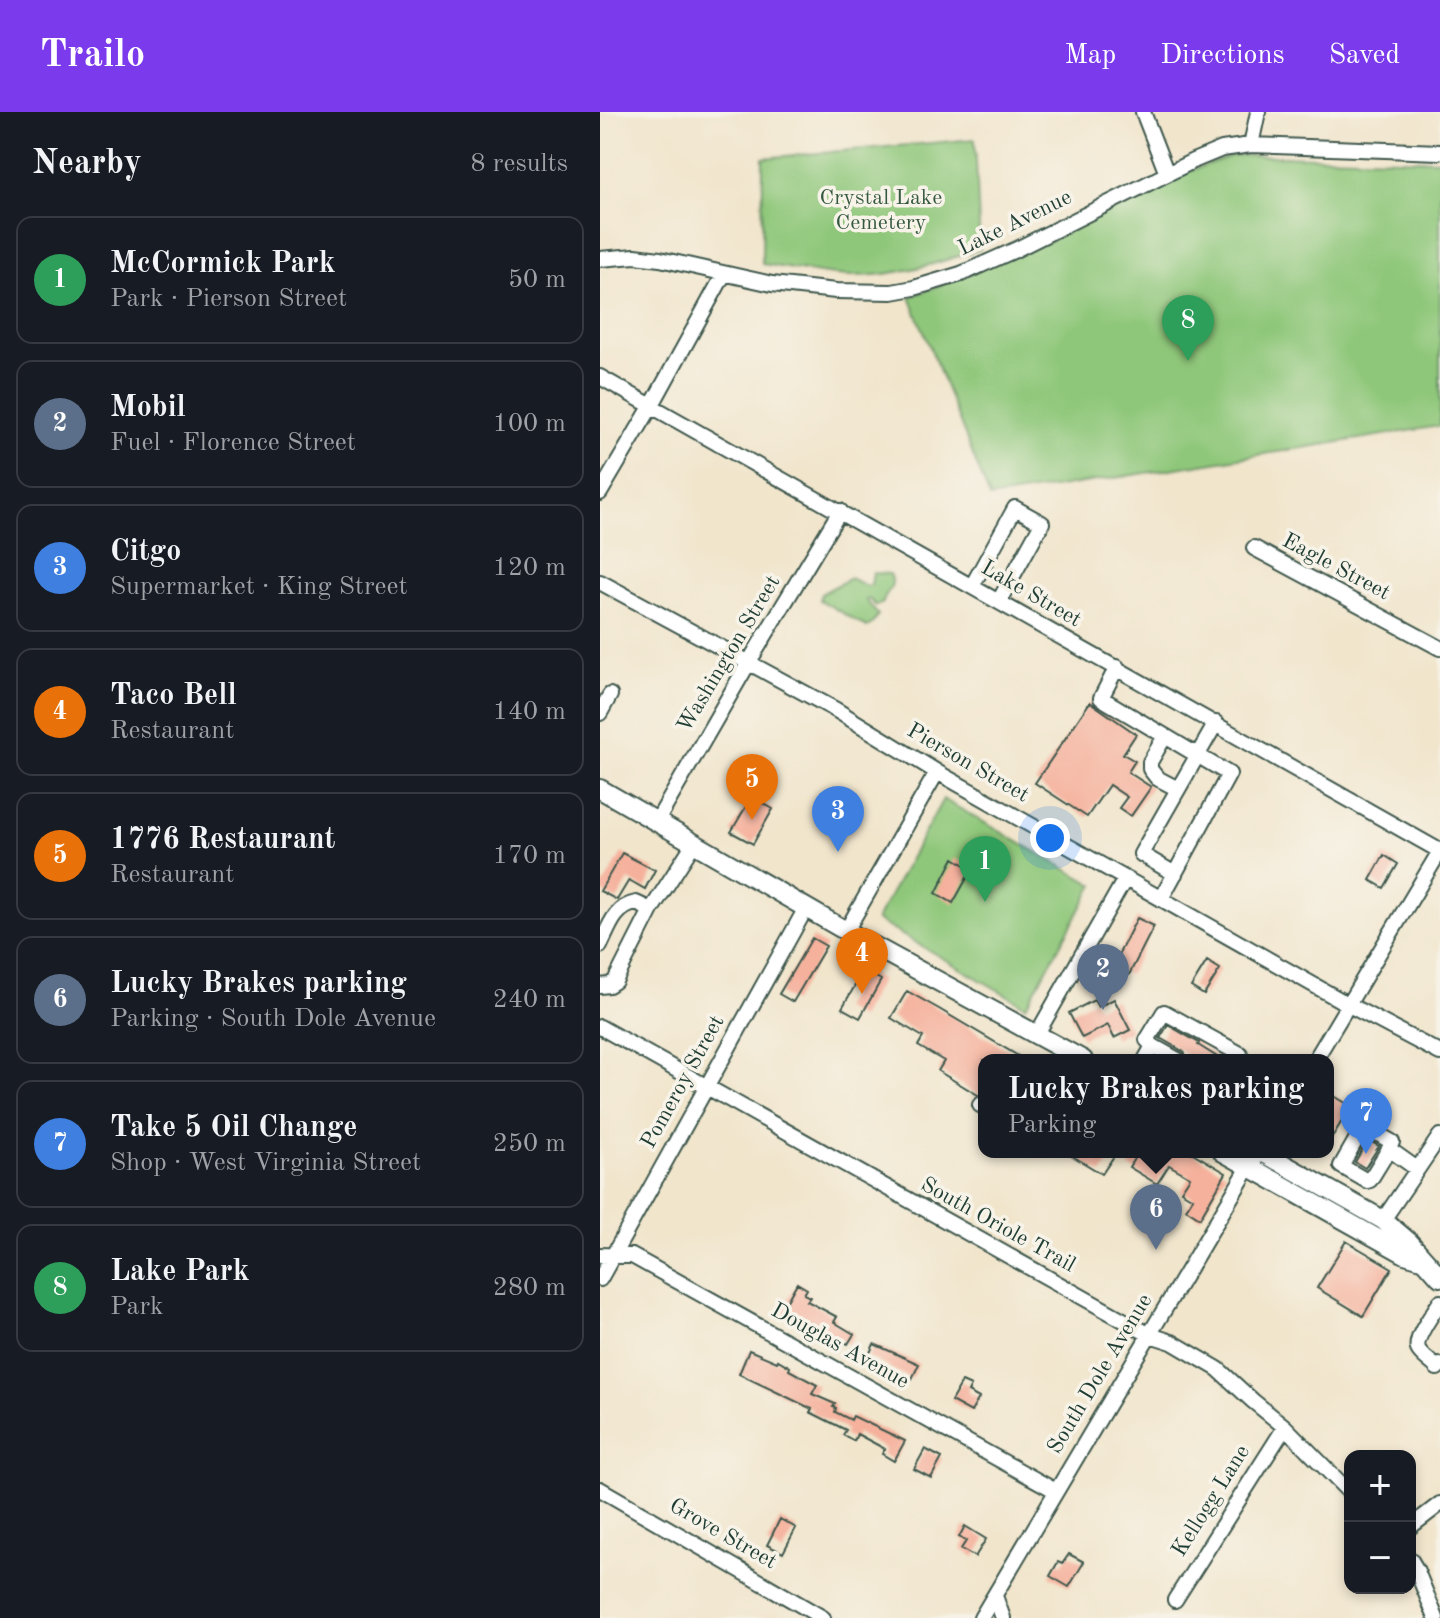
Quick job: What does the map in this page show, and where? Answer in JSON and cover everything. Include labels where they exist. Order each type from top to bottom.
[{"type":"main road","points":[[600,789],[846,931],[1072,1054]]},
{"type":"main road","points":[[1259,1158],[1377,1227],[1409,1242],[1440,1277]]},
{"type":"street","points":[[1143,112],[1167,174]]},
{"type":"street","points":[[1251,145],[1258,112]]},
{"type":"street","name":"Lake Avenue","points":[[600,259],[635,256],[772,284],[836,291],[892,292],[961,274],[1222,149],[1251,145],[1440,152]]},
{"type":"street","points":[[600,493],[724,274]]},
{"type":"street","name":"Lake Street","points":[[600,377],[1440,851]]},
{"type":"street","points":[[972,586],[1015,508],[1042,523],[999,601]]},
{"type":"street","name":"Washington Street","points":[[657,821],[840,511]]},
{"type":"street","name":"Eagle Street","points":[[1254,548],[1440,648]]},
{"type":"street","name":"Pierson Street","points":[[600,582],[836,710],[937,772],[1125,879],[1440,1053]]},
{"type":"street","points":[[1117,667],[1101,698],[1229,774],[1161,899]]},
{"type":"street","points":[[600,713],[610,695]]},
{"type":"street","points":[[1175,874],[1141,854],[1216,723]]},
{"type":"street","points":[[1165,736],[1150,762],[1150,769],[1157,778],[1178,789]]},
{"type":"street","points":[[846,931],[937,772]]},
{"type":"street","points":[[600,986],[615,981],[651,910],[694,843]]},
{"type":"street","points":[[1319,1054],[1440,851]]},
{"type":"street","points":[[1037,1034],[1125,879]]},
{"type":"street","points":[[600,946],[622,908],[636,903],[651,910]]},
{"type":"street","name":"Pomeroy Street","points":[[600,1279],[607,1254],[806,908]]},
{"type":"street","points":[[1167,1054],[1147,1040],[1164,1012],[1240,1054]]},
{"type":"street","name":"South Oriole Trail","points":[[600,1027],[1150,1335],[1172,1342],[1218,1369],[1285,1427],[1344,1487]]},
{"type":"street","points":[[1148,1054],[1153,1046]]},
{"type":"street","points":[[1377,1227],[1440,1136]]},
{"type":"street","points":[[1389,1149],[1417,1169]]},
{"type":"street","name":"South Dole Avenue","points":[[981,1618],[1256,1158]]},
{"type":"street","name":"Douglas Avenue","points":[[607,1254],[632,1256],[1056,1491]]},
{"type":"street","points":[[1440,1302],[1417,1340],[1422,1354],[1437,1368],[1440,1365]]},
{"type":"street","name":"Kellogg Lane","points":[[1175,1600],[1285,1427]]},
{"type":"street","name":"Grove Street","points":[[600,1489],[823,1618]]},
{"type":"street","points":[[1416,1522],[1440,1504]]},
{"type":"street","points":[[1416,1569],[1436,1618]]},
{"type":"street","points":[[995,1596],[1003,1618]]},
{"type":"green space","name":"Crystal Lake Cemetery","points":[[975,139],[980,249],[918,268],[886,274],[832,275],[762,264],[763,158]]},
{"type":"green space","points":[[1234,155],[1440,160],[1440,426],[990,498],[910,297],[1045,243],[1181,174]]},
{"type":"green space","points":[[873,573],[890,574],[892,582],[883,603],[876,606],[869,599],[866,600],[878,615],[867,627],[820,600],[821,594],[850,578],[871,585]]},
{"type":"green space","points":[[943,799],[1094,885],[1026,1006],[876,920]]},
{"type":"building","points":[[1090,702],[1136,734],[1123,754],[1135,761],[1128,772],[1151,787],[1131,816],[1119,808],[1127,797],[1109,785],[1087,817],[1035,783]]},
{"type":"building","points":[[761,802],[773,809],[753,844],[731,832],[748,803],[757,809]]},
{"type":"building","points":[[622,853],[655,870],[645,889],[629,880],[617,900],[600,891]]},
{"type":"building","points":[[1384,855],[1398,864],[1384,888],[1370,880]]},
{"type":"building","points":[[954,858],[972,869],[953,903],[936,893]]},
{"type":"building","points":[[1137,918],[1154,926],[1129,975],[1112,967]]},
{"type":"building","points":[[812,938],[826,946],[793,1002],[779,994]]},
{"type":"building","points":[[1207,961],[1220,969],[1204,995],[1191,987]]},
{"type":"building","points":[[864,970],[881,980],[860,1018],[842,1008]]},
{"type":"building","points":[[907,991],[1015,1054],[978,1054],[978,1095],[938,1071],[944,1061],[918,1046],[923,1037],[891,1018]]},
{"type":"building","points":[[1114,999],[1130,1030],[1114,1038],[1108,1025],[1082,1038],[1069,1013],[1094,1000],[1098,1007]]},
{"type":"building","points":[[1168,1025],[1212,1054],[1185,1054],[1160,1038]]},
{"type":"building","points":[[1334,1096],[1351,1106],[1334,1134]]},
{"type":"building","points":[[1368,1140],[1379,1146],[1365,1168],[1355,1162]]},
{"type":"building","points":[[1076,1158],[1113,1158],[1102,1174]]},
{"type":"building","points":[[1134,1158],[1201,1158],[1226,1173],[1200,1218],[1186,1209],[1193,1198],[1181,1191],[1190,1177],[1169,1165],[1157,1184],[1129,1167]]},
{"type":"building","points":[[1346,1241],[1392,1268],[1363,1316],[1317,1288]]},
{"type":"building","points":[[797,1283],[807,1289],[804,1294],[810,1297],[807,1301],[837,1317],[834,1322],[854,1334],[848,1344],[798,1317],[795,1322],[780,1313]]},
{"type":"building","points":[[874,1344],[919,1364],[912,1379],[868,1357]]},
{"type":"building","points":[[749,1350],[778,1360],[790,1367],[789,1370],[817,1385],[812,1394],[835,1404],[835,1412],[851,1420],[853,1416],[905,1441],[894,1461],[882,1454],[885,1449],[857,1434],[854,1441],[843,1435],[846,1430],[810,1412],[812,1409],[739,1374]]},
{"type":"building","points":[[962,1382],[971,1386],[968,1392],[979,1398],[971,1412],[951,1401]]},
{"type":"building","points":[[925,1449],[942,1458],[931,1478],[914,1469]]},
{"type":"building","points":[[780,1519],[796,1528],[783,1553],[767,1545]]},
{"type":"building","points":[[965,1526],[986,1539],[975,1557],[961,1549],[966,1541],[959,1537]]},
{"type":"building","points":[[1069,1554],[1084,1562],[1069,1587],[1050,1576],[1058,1562],[1062,1564]]},
{"type":"place","name":"Lake Park","points":[[1188,361]]},
{"type":"place","name":"1776 Restaurant","points":[[752,820]]},
{"type":"place","name":"Citgo","points":[[838,852]]},
{"type":"place","name":"McCormick Park","points":[[985,902]]},
{"type":"place","name":"Taco Bell","points":[[862,994]]},
{"type":"place","name":"Mobil","points":[[1103,1010]]},
{"type":"place","name":"Take 5 Oil Change","points":[[1366,1154]]},
{"type":"place","name":"Lucky Brakes parking","points":[[1156,1250]]}]
